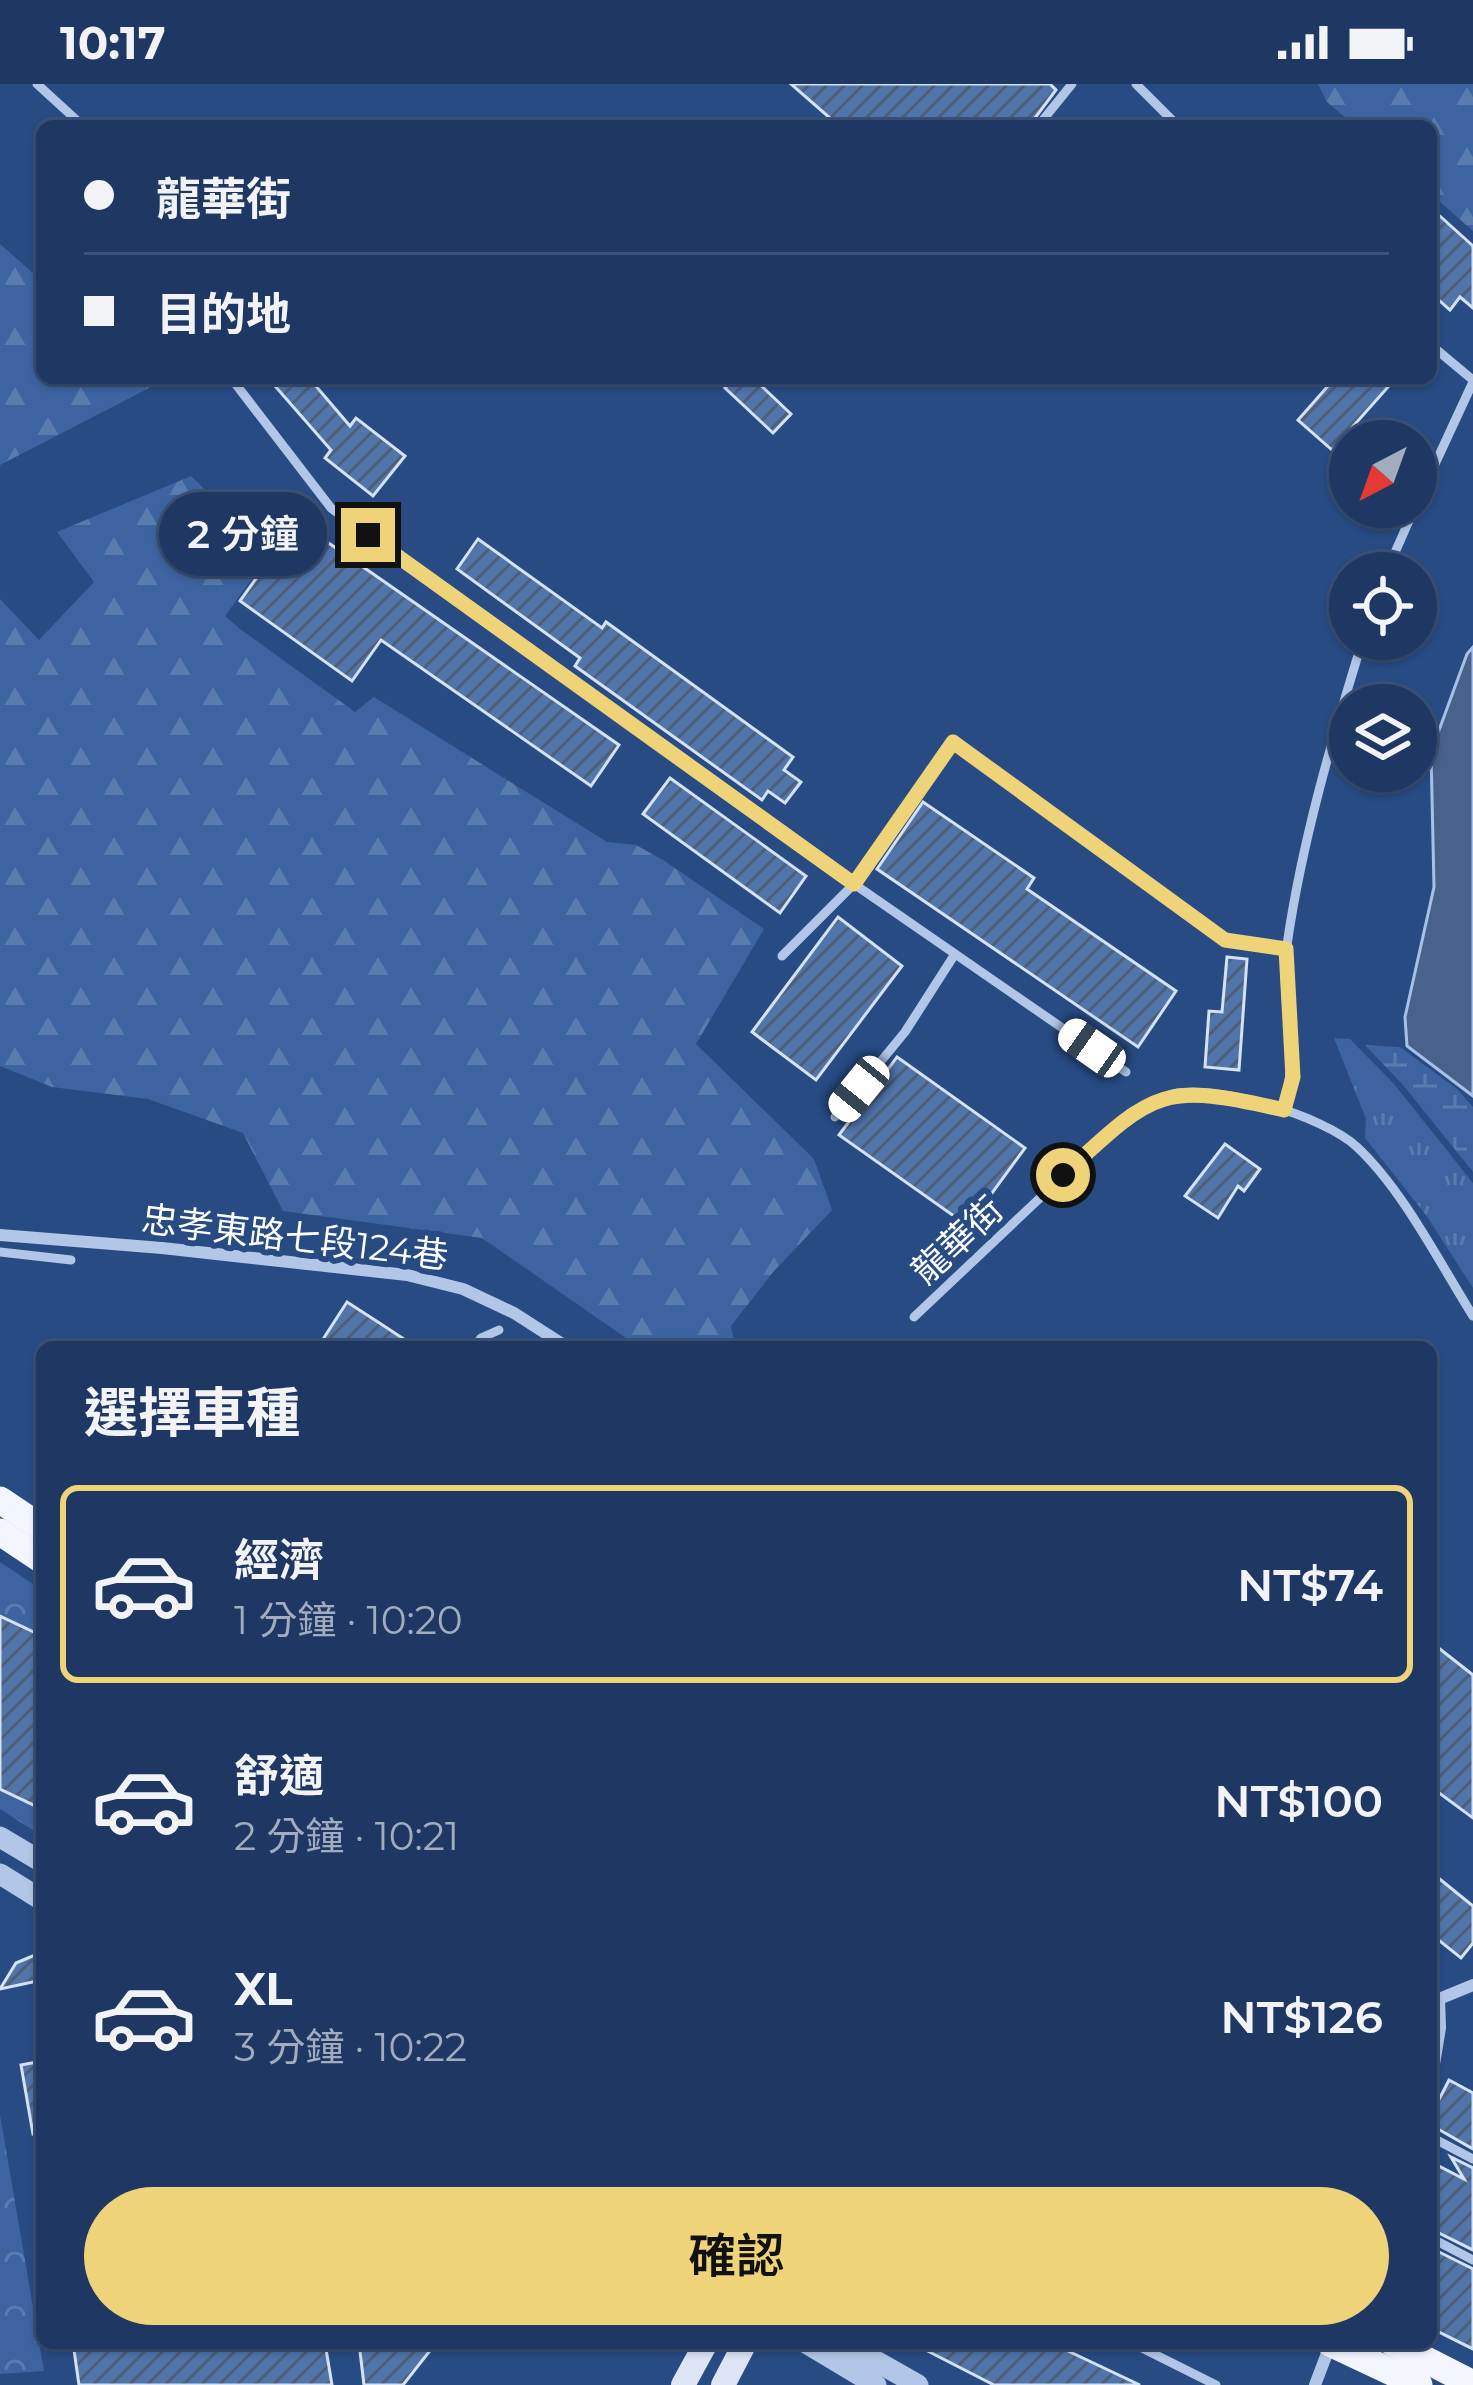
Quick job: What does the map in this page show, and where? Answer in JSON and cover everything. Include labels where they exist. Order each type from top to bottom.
[{"type":"main road","points":[[0,1499],[36,1524]]},
{"type":"main road","points":[[0,1532],[36,1556]]},
{"type":"main road","points":[[683,2385],[703,2349]]},
{"type":"main road","points":[[723,2385],[742,2349]]},
{"type":"main road","points":[[1344,2349],[1419,2385]]},
{"type":"main road","points":[[1405,2349],[1473,2384]]},
{"type":"street","name":"忠孝東路七段124巷","points":[[0,1235],[407,1275],[463,1289],[558,1341]]},
{"type":"street","points":[[0,1837],[36,1858]]},
{"type":"street","points":[[0,1874],[36,1896]]},
{"type":"street","points":[[1437,2000],[1473,1985]]},
{"type":"street","points":[[1437,2012],[1437,2046]]},
{"type":"street","points":[[816,2349],[876,2385]]},
{"type":"street","points":[[854,2349],[917,2385]]},
{"type":"street","points":[[1315,2385],[1329,2349]]},
{"type":"lane","points":[[37,84],[76,120]]},
{"type":"lane","points":[[1043,120],[1072,84]]},
{"type":"lane","points":[[1136,84],[1172,120]]},
{"type":"lane","points":[[1437,350],[1473,381],[1437,460]]},
{"type":"lane","points":[[236,384],[331,508],[854,884],[1126,1072]]},
{"type":"lane","points":[[1284,1110],[1293,1077],[1286,949],[1326,757],[1356,660]]},
{"type":"lane","points":[[782,956],[854,884],[953,742],[1225,940],[1286,949]]},
{"type":"lane","points":[[836,1117],[905,1032],[955,954]]},
{"type":"lane","name":"龍華街","points":[[914,1317],[1130,1113],[1174,1094],[1221,1095],[1284,1110],[1356,1146],[1401,1202],[1473,1316]]},
{"type":"lane","points":[[0,1252],[71,1260]]},
{"type":"lane","points":[[479,1341],[500,1330]]},
{"type":"lane","points":[[1437,2140],[1473,2159]]},
{"type":"lane","points":[[1437,2241],[1473,2260]]},
{"type":"lane","points":[[1144,2349],[1216,2385]]},
{"type":"green space","points":[[1318,84],[1473,84],[1473,231],[1437,199],[1437,120],[1348,120],[1327,102]]},
{"type":"green space","points":[[0,244],[36,276],[36,384],[153,386],[0,465]]},
{"type":"green space","points":[[191,476],[270,554],[225,616],[240,629],[355,712],[374,697],[607,842],[636,845],[663,860],[764,929],[696,1044],[814,1159],[832,1210],[774,1271],[731,1326],[734,1341],[630,1341],[482,1238],[283,1211],[243,1133],[148,1099],[52,1087],[0,1066],[0,599],[39,640],[94,582],[57,532]]},
{"type":"green space","points":[[1334,1038],[1350,1039],[1394,1084],[1473,1183],[1473,1288],[1426,1215],[1365,1138],[1366,1119]]},
{"type":"green space","points":[[1365,1045],[1400,1047],[1457,1089],[1473,1107],[1473,1172],[1403,1085]]},
{"type":"green space","points":[[0,1562],[36,1586],[36,1832],[0,1809]]},
{"type":"green space","points":[[0,2115],[36,2324],[36,2349],[40,2349],[44,2371],[0,2374]]},
{"type":"shaded area","points":[[1473,647],[1473,1096],[1407,1046],[1405,1017],[1434,887],[1432,792],[1437,792],[1437,736]]},
{"type":"building","points":[[791,84],[1050,84],[1056,90],[1034,120],[832,120]]},
{"type":"building","points":[[1437,213],[1473,246],[1473,308],[1460,297],[1450,310],[1437,298]]},
{"type":"building","points":[[273,384],[314,384],[350,426],[356,418],[405,456],[373,496],[325,458],[331,450]]},
{"type":"building","points":[[759,384],[791,414],[773,433],[725,388]]},
{"type":"building","points":[[1330,384],[1391,384],[1359,420],[1329,420],[1329,447],[1298,420]]},
{"type":"building","points":[[297,521],[619,745],[591,786],[381,640],[352,681],[240,601]]},
{"type":"building","points":[[478,539],[602,628],[606,622],[793,757],[784,770],[801,782],[785,803],[768,791],[762,800],[575,666],[580,658],[457,569]]},
{"type":"building","points":[[670,778],[806,876],[780,913],[643,814]]},
{"type":"building","points":[[923,802],[1034,878],[1027,889],[1176,991],[1138,1047],[877,869]]},
{"type":"building","points":[[838,917],[902,966],[816,1080],[752,1032]]},
{"type":"building","points":[[1227,957],[1247,959],[1239,1070],[1205,1067],[1209,1011],[1222,1012]]},
{"type":"building","points":[[897,1057],[1025,1148],[968,1226],[839,1135]]},
{"type":"building","points":[[1225,1144],[1260,1169],[1244,1191],[1238,1186],[1218,1218],[1185,1196]]},
{"type":"building","points":[[347,1302],[407,1341],[322,1341]]},
{"type":"building","points":[[0,1616],[36,1633],[36,1806],[0,1789]]},
{"type":"building","points":[[1437,1647],[1473,1675],[1473,1818],[1437,1791]]},
{"type":"building","points":[[1437,1877],[1473,1906],[1473,1943],[1461,1958],[1437,1939]]},
{"type":"building","points":[[36,1955],[36,1981],[0,1989],[16,1963]]},
{"type":"building","points":[[36,2062],[36,2134],[33,2134],[21,2065]]},
{"type":"building","points":[[1449,2080],[1473,2093],[1473,2149],[1437,2128],[1437,2103]]},
{"type":"building","points":[[1451,2157],[1473,2168],[1473,2250],[1437,2232],[1437,2165],[1464,2179]]},
{"type":"building","points":[[1437,2251],[1473,2269],[1473,2349],[1437,2331]]},
{"type":"building","points":[[74,2349],[326,2349],[332,2385],[79,2385]]},
{"type":"building","points":[[360,2349],[431,2349],[403,2385],[364,2385]]},
{"type":"building","points":[[924,2349],[1064,2349],[1140,2385],[994,2385]]},
{"type":"route","points":[[368,535],[854,884],[953,742],[1225,940],[1286,949],[1293,1077],[1284,1110],[1221,1095],[1174,1094],[1130,1113],[1063,1175]]}]
